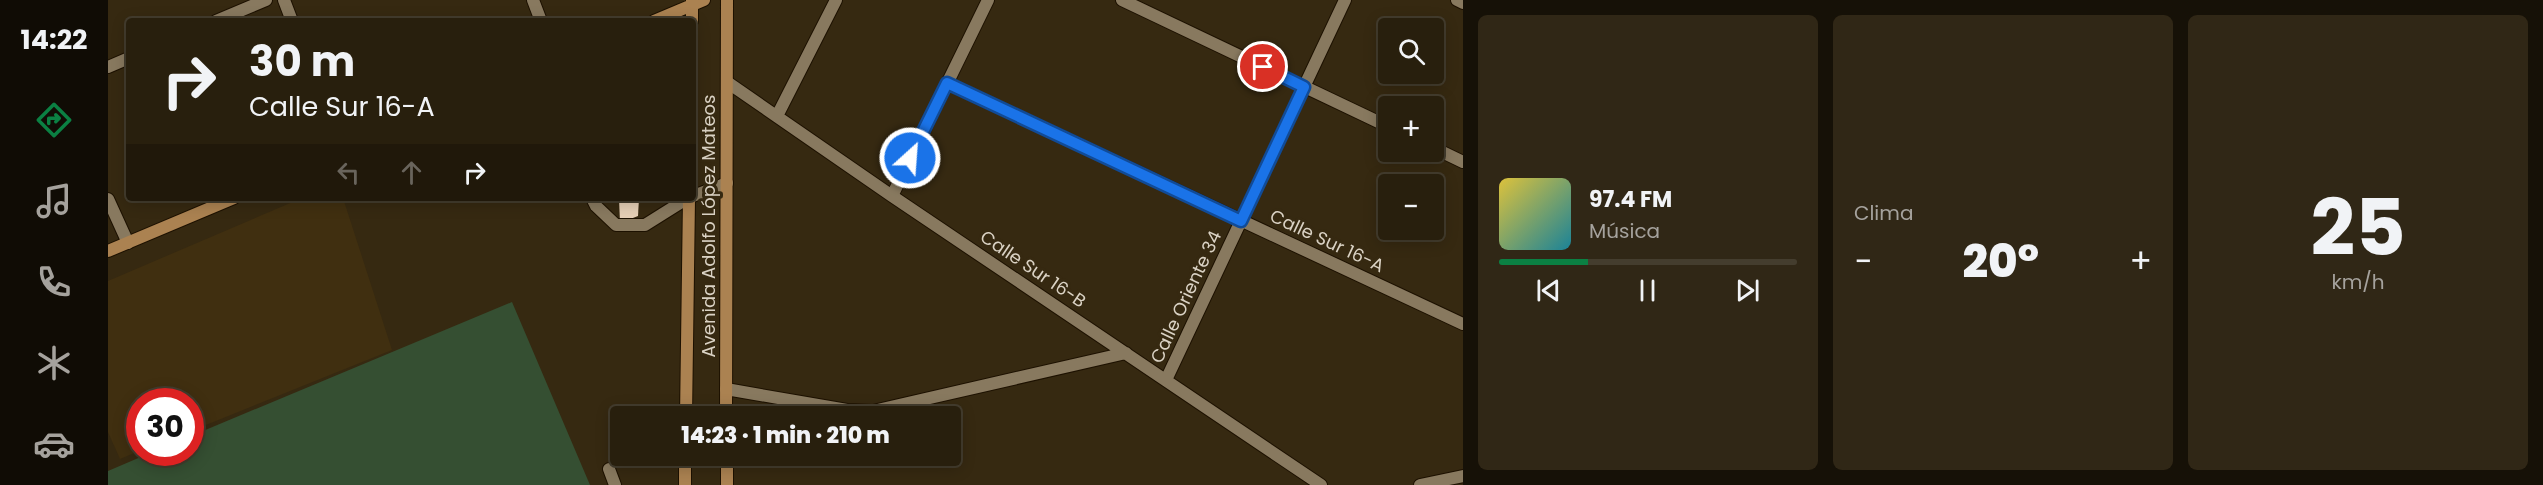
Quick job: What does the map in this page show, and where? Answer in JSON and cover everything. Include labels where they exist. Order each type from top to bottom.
[{"type":"main road","name":"Avenida Adolfo López Mateos","points":[[726,406],[727,0]]},
{"type":"main road","points":[[661,18],[696,2]]},
{"type":"main road","points":[[693,18],[696,2]]},
{"type":"main road","points":[[108,251],[227,201]]},
{"type":"main road","name":"Avenida Adolfo López Mateos","points":[[686,406],[688,201]]},
{"type":"main road","points":[[685,466],[685,485]]},
{"type":"main road","points":[[727,466],[727,485]]},
{"type":"street","points":[[223,18],[266,0]]},
{"type":"street","points":[[284,0],[291,18]]},
{"type":"street","points":[[533,0],[541,18]]},
{"type":"street","points":[[777,116],[836,0]]},
{"type":"street","points":[[892,196],[988,0]]},
{"type":"street","points":[[1122,0],[1378,122]]},
{"type":"street","name":"Calle Oriente 34","points":[[1166,380],[1345,0]]},
{"type":"street","points":[[1457,0],[1463,3]]},
{"type":"street","points":[[108,67],[126,59]]},
{"type":"street","name":"Calle Sur 16-B","points":[[727,82],[1321,485]]},
{"type":"street","name":"Calle Sur 16-A","points":[[947,83],[1463,324]]},
{"type":"street","points":[[1444,153],[1463,162]]},
{"type":"street","points":[[696,195],[727,183]]},
{"type":"street","points":[[108,199],[128,243]]},
{"type":"street","points":[[594,201],[616,225],[645,225],[683,201]]},
{"type":"street","name":"Calle Oriente 34","points":[[726,389],[848,410],[873,411],[1126,353]]},
{"type":"street","points":[[609,469],[615,485]]},
{"type":"street","points":[[1420,485],[1463,476]]},
{"type":"shaded area","points":[[295,201],[344,201],[392,350],[204,426],[204,388],[126,388],[126,456],[120,459],[108,432],[108,281]]},
{"type":"green space","points":[[512,302],[590,485],[108,485],[108,471],[126,463],[126,466],[204,466],[204,431]]},
{"type":"building","points":[[619,201],[639,201],[638,216],[620,223]]},
{"type":"route","points":[[910,158],[947,83],[1241,221],[1304,87],[1263,67]]}]
